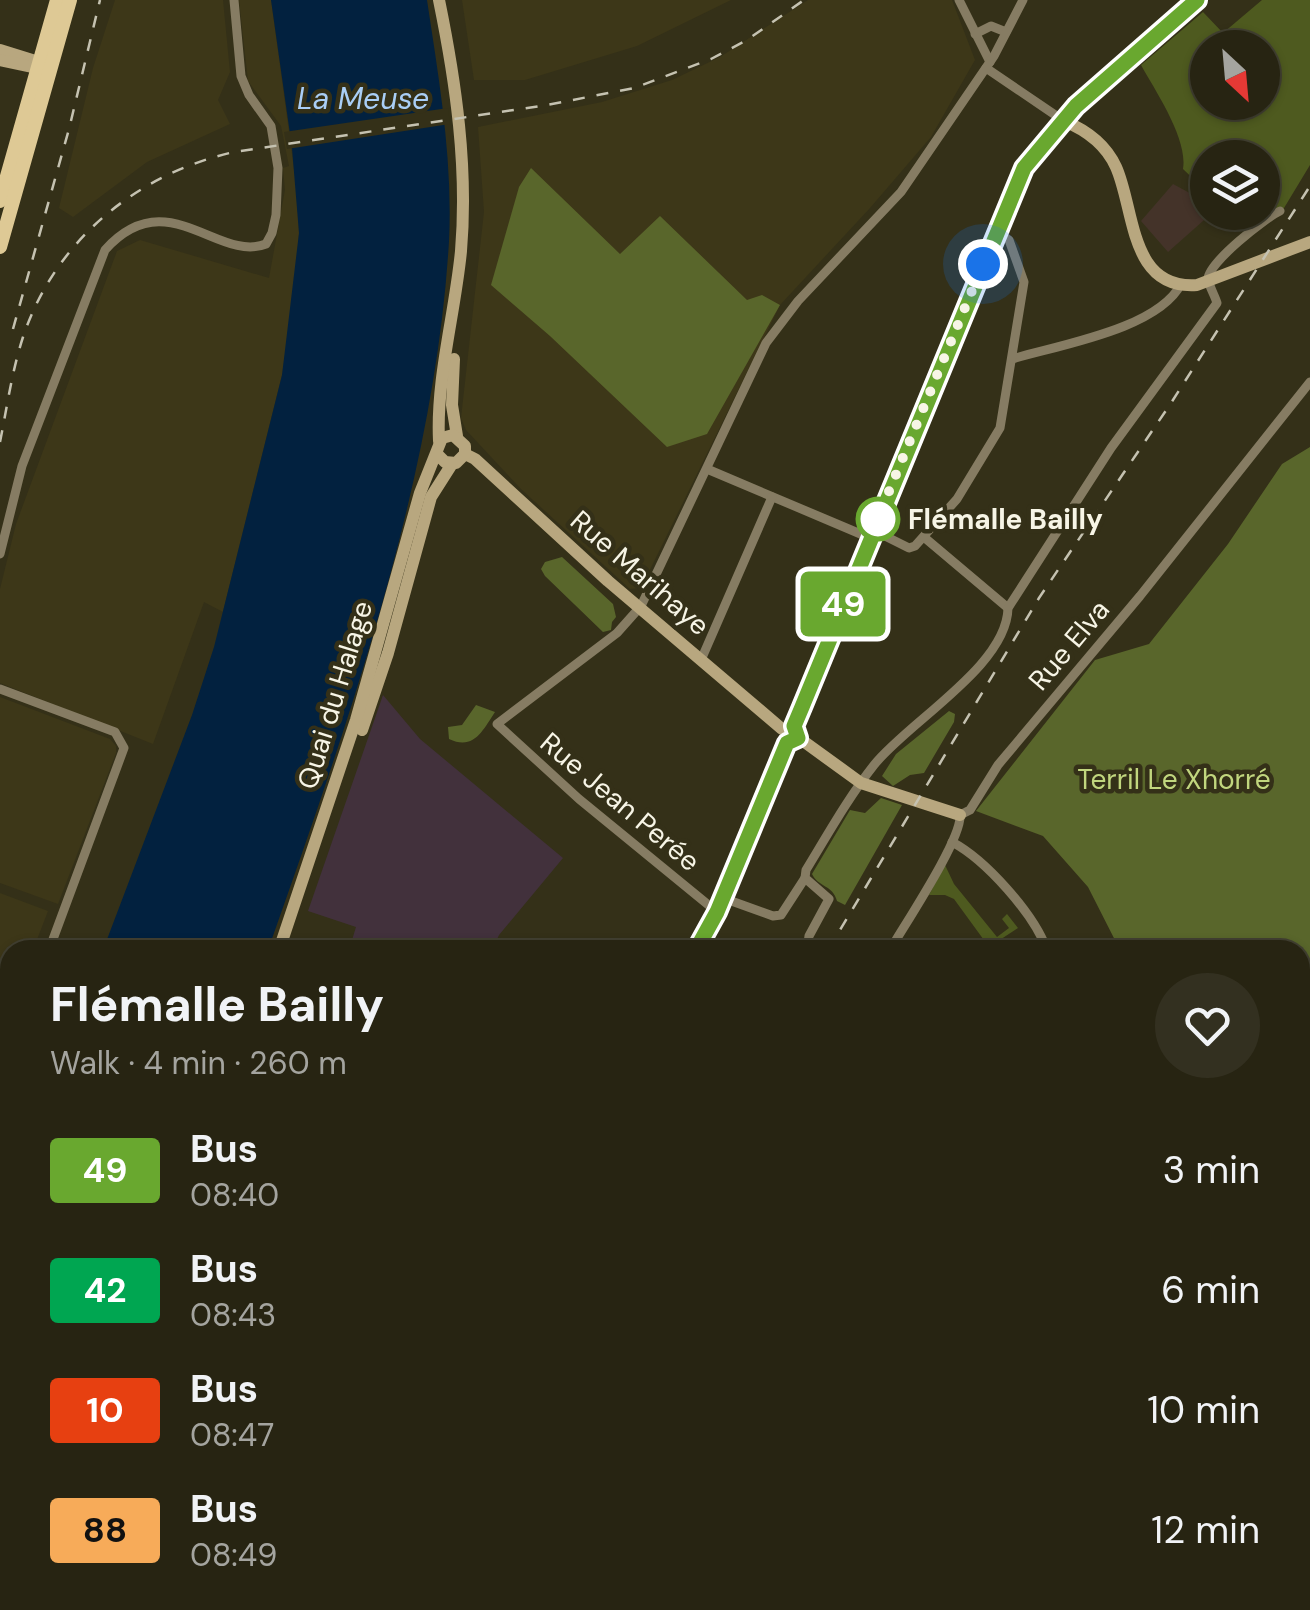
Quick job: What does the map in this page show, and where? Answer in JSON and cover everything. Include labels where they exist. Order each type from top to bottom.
[{"type":"main road","points":[[0,247],[58,0]]},
{"type":"main road","points":[[0,202],[42,67],[70,0]]},
{"type":"street","points":[[0,554],[22,466],[105,250],[124,233],[158,222],[182,224],[245,247],[266,244],[272,233],[278,168],[271,126],[241,76],[234,0]]},
{"type":"street","name":"Quai du Halage","points":[[282,940],[356,720],[420,494],[438,448],[463,190],[453,70],[439,0]]},
{"type":"street","points":[[447,0],[460,69],[471,192],[468,254],[452,382],[453,424],[465,454],[452,464],[442,460],[438,448],[445,436],[457,436]]},
{"type":"street","points":[[960,0],[988,65],[1064,121],[1080,128],[1107,152],[1116,168],[1144,258],[1162,276],[1181,284],[1208,282],[1310,242]]},
{"type":"street","points":[[641,606],[766,343],[798,301],[901,192],[988,65],[1023,0]]},
{"type":"street","points":[[702,940],[723,898],[1024,168],[1076,106],[1197,0]]},
{"type":"street","points":[[974,34],[991,26],[1006,32]]},
{"type":"street","points":[[0,50],[42,67]]},
{"type":"street","points":[[0,60],[42,67]]},
{"type":"street","points":[[723,898],[782,916],[861,782],[898,739],[941,704],[1004,629],[1008,608],[1112,448],[1217,303],[1208,276],[1218,261],[1253,230]]},
{"type":"street","points":[[707,470],[910,548],[925,538],[957,499],[1000,428],[1024,282],[1009,240],[996,232]]},
{"type":"street","points":[[1012,359],[1140,320],[1170,300],[1181,284]]},
{"type":"street","name":"Rue Elva","points":[[896,940],[952,842],[960,815],[970,810],[998,765],[1140,596],[1310,382]]},
{"type":"street","name":"Rue Marihaye","points":[[465,454],[608,581],[791,734],[861,782],[960,815]]},
{"type":"street","name":"Quai du Halage","points":[[290,940],[388,653],[431,497],[452,464]]},
{"type":"street","points":[[702,660],[772,497]]},
{"type":"street","points":[[925,538],[1008,608]]},
{"type":"street","name":"Rue Jean Perée","points":[[641,606],[617,634],[498,724],[579,800],[717,912]]},
{"type":"street","points":[[0,689],[115,732],[124,748],[52,940]]},
{"type":"street","points":[[952,842],[983,861],[1042,940]]},
{"type":"street","points":[[805,878],[829,899],[808,940]]},
{"type":"shaded area","points":[[115,0],[223,0],[230,72],[218,100],[230,124],[147,162],[73,217],[59,208],[93,68]]},
{"type":"shaded area","points":[[239,0],[271,0],[297,191],[299,233],[294,295],[282,375],[223,612],[204,602],[153,744],[0,683],[0,589],[16,524],[117,251],[140,240],[269,278],[285,190],[283,168],[289,166],[281,126],[248,81]]},
{"type":"shaded area","points":[[462,0],[731,0],[637,46],[525,80],[474,80]]},
{"type":"shaded area","points":[[808,0],[952,0],[975,60],[931,137],[780,305],[641,588],[630,589],[521,489],[466,430],[461,418],[484,212],[478,127],[602,102],[672,80],[720,57]]},
{"type":"shaded area","points":[[1173,184],[1190,193],[1193,230],[1168,252],[1141,221]]},
{"type":"shaded area","points":[[383,695],[420,739],[563,858],[497,940],[352,940],[356,927],[308,911]]},
{"type":"shaded area","points":[[0,697],[110,739],[116,746],[58,904],[0,883]]},
{"type":"shaded area","points":[[0,893],[48,911],[37,940],[0,940]]},
{"type":"green space","points":[[1262,0],[1310,0],[1310,165],[1284,208],[1280,210],[1280,140],[1190,140],[1190,176],[1183,169],[1176,130],[1141,65],[1203,12],[1220,30],[1190,30],[1190,120],[1280,120],[1280,30],[1227,30]]},
{"type":"green space","points":[[531,168],[620,254],[660,216],[747,300],[762,295],[780,305],[707,434],[667,447],[491,285],[519,187]]},
{"type":"green space","name":"Terril Le Xhorré","points":[[1310,447],[1310,940],[1115,940],[1088,887],[1043,836],[976,811],[1095,660],[1149,644],[1228,544],[1282,464]]},
{"type":"green space","points":[[562,557],[613,604],[616,617],[611,630],[603,632],[545,576],[541,569],[545,562]]},
{"type":"green space","points":[[476,705],[495,712],[482,732],[465,742],[449,739],[448,727],[462,725]]},
{"type":"green space","points":[[949,711],[955,714],[954,722],[924,773],[910,775],[893,786],[882,776],[896,754]]},
{"type":"green space","points":[[881,798],[902,805],[845,905],[812,874],[850,810],[865,813]]},
{"type":"green space","points":[[945,865],[954,884],[997,937],[1009,928],[1002,919],[1007,914],[1018,928],[1000,940],[984,940],[954,899],[929,895]]},
{"type":"water","name":"La Meuse","points":[[271,0],[427,0],[449,180],[449,241],[440,331],[406,511],[383,601],[328,778],[271,940],[107,940],[214,647],[282,375],[299,233],[292,148]]},
{"type":"pier","points":[[448,108],[450,124],[287,149],[284,132]]},
{"type":"railway","points":[[13,329],[69,129],[100,0]]},
{"type":"railway","points":[[0,442],[23,337],[37,302],[56,271],[104,217],[164,177],[234,152],[547,105],[634,88],[711,59],[747,40],[804,0]]},
{"type":"railway","points":[[834,940],[1039,598],[1171,403],[1310,186]]},
{"type":"bus line","name":"49","points":[[702,940],[717,912],[787,743],[798,738],[794,726],[1015,184],[1076,106],[1197,0]]},
{"type":"place","name":"Flémalle Bailly","points":[[878,519]]},
{"type":"route","points":[[878,519],[873,530],[983,264]]}]
